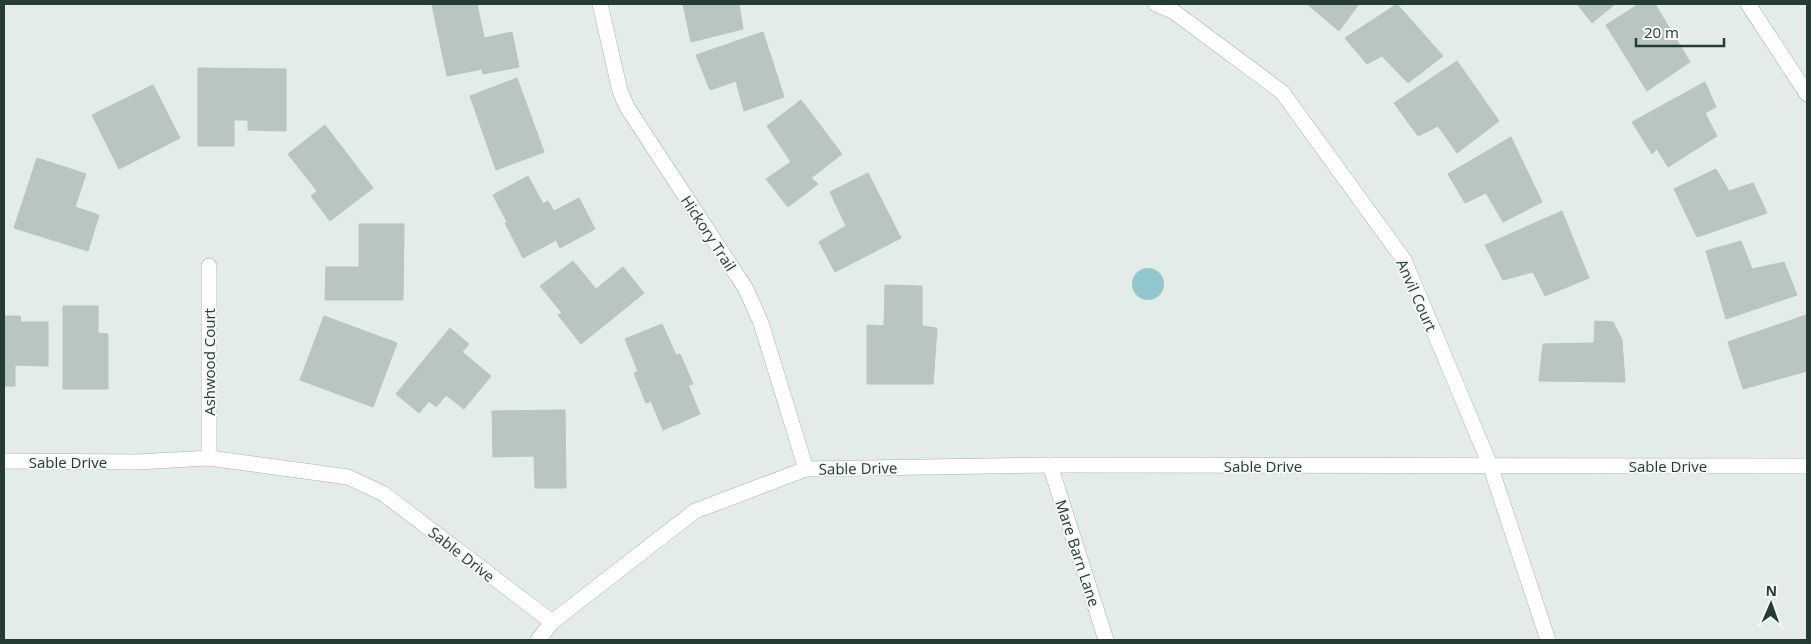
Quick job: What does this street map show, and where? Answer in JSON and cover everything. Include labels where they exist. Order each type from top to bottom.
[{"type":"street","name":"Hickory Trail","points":[[600,4],[620,91],[627,107],[746,289],[761,323],[806,469]]},
{"type":"street","name":"Anvil Court","points":[[1156,4],[1173,11],[1282,92],[1404,260],[1490,465],[1548,640]]},
{"type":"street","points":[[1748,4],[1807,94]]},
{"type":"street","name":"Ashwood Court","points":[[209,266],[209,458]]},
{"type":"street","name":"Sable Drive","points":[[4,461],[137,462],[209,458],[348,477],[384,494],[552,622],[695,511],[806,469],[1050,465],[1807,466]]},
{"type":"street","name":"Mare Barn Lane","points":[[1050,465],[1106,640]]},
{"type":"street","points":[[538,640],[552,622]]},
{"type":"water","points":[[1148,268],[1154,269],[1159,273],[1163,278],[1163,290],[1159,295],[1154,299],[1148,300],[1142,299],[1137,295],[1133,290],[1132,284],[1133,278],[1137,273],[1142,269]]},
{"type":"building","points":[[477,4],[484,38],[512,32],[519,67],[483,74],[482,69],[447,76],[432,5]]},
{"type":"building","points":[[683,4],[739,4],[743,29],[691,42]]},
{"type":"building","points":[[1307,4],[1359,4],[1339,31]]},
{"type":"building","points":[[1397,4],[1443,56],[1408,83],[1382,56],[1367,64],[1345,38]]},
{"type":"building","points":[[1577,4],[1615,4],[1592,23]]},
{"type":"building","points":[[1639,4],[1655,4],[1690,62],[1647,91],[1606,25]]},
{"type":"building","points":[[763,32],[784,97],[744,111],[736,81],[710,90],[696,55]]},
{"type":"building","points":[[1457,61],[1499,121],[1457,153],[1438,126],[1418,136],[1394,103]]},
{"type":"building","points":[[198,68],[286,69],[286,131],[248,130],[248,120],[234,120],[234,146],[198,146]]},
{"type":"building","points":[[517,78],[544,152],[496,170],[470,96]]},
{"type":"building","points":[[1705,82],[1716,107],[1705,113],[1717,136],[1668,167],[1657,149],[1652,154],[1632,122]]},
{"type":"building","points":[[153,85],[180,138],[119,169],[92,115]]},
{"type":"building","points":[[801,100],[842,154],[811,178],[818,184],[788,207],[766,179],[791,162],[767,126]]},
{"type":"building","points":[[325,125],[373,188],[330,221],[311,196],[317,191],[288,154]]},
{"type":"building","points":[[1511,137],[1542,202],[1503,222],[1486,193],[1465,203],[1448,174]]},
{"type":"building","points":[[37,158],[86,174],[75,207],[99,215],[88,251],[14,228]]},
{"type":"building","points":[[1716,169],[1729,191],[1753,183],[1767,213],[1697,237],[1674,189]]},
{"type":"building","points":[[868,173],[901,238],[835,272],[819,242],[846,226],[830,192]]},
{"type":"building","points":[[528,176],[543,204],[548,201],[554,211],[579,198],[595,229],[560,248],[556,240],[523,258],[493,195]]},
{"type":"building","points":[[1562,211],[1589,278],[1545,296],[1533,272],[1503,280],[1485,245]]},
{"type":"building","points":[[359,224],[404,224],[403,300],[325,300],[326,267],[359,267]]},
{"type":"building","points":[[1741,241],[1752,269],[1784,262],[1797,295],[1726,319],[1706,251]]},
{"type":"building","points":[[573,261],[596,289],[623,267],[644,293],[581,344],[558,315],[562,313],[540,286]]},
{"type":"building","points":[[885,285],[922,286],[922,326],[937,328],[933,384],[867,384],[867,325],[884,326]]},
{"type":"building","points":[[63,306],[98,306],[98,333],[108,334],[108,389],[63,389]]},
{"type":"building","points":[[1806,315],[1807,371],[1743,389],[1728,342]]},
{"type":"building","points":[[4,316],[20,316],[21,322],[48,322],[48,366],[15,365],[15,386],[4,386]]},
{"type":"building","points":[[324,316],[397,343],[373,407],[300,380]]},
{"type":"building","points":[[1595,321],[1613,322],[1622,340],[1625,382],[1539,381],[1543,344],[1594,343]]},
{"type":"building","points":[[662,324],[676,355],[680,354],[693,384],[688,385],[700,414],[663,430],[651,401],[646,403],[634,373],[638,371],[625,339]]},
{"type":"building","points":[[450,328],[469,344],[462,352],[491,376],[464,409],[446,395],[436,407],[429,401],[419,413],[396,394]]},
{"type":"building","points":[[565,410],[566,488],[535,488],[534,456],[493,457],[492,411]]}]
